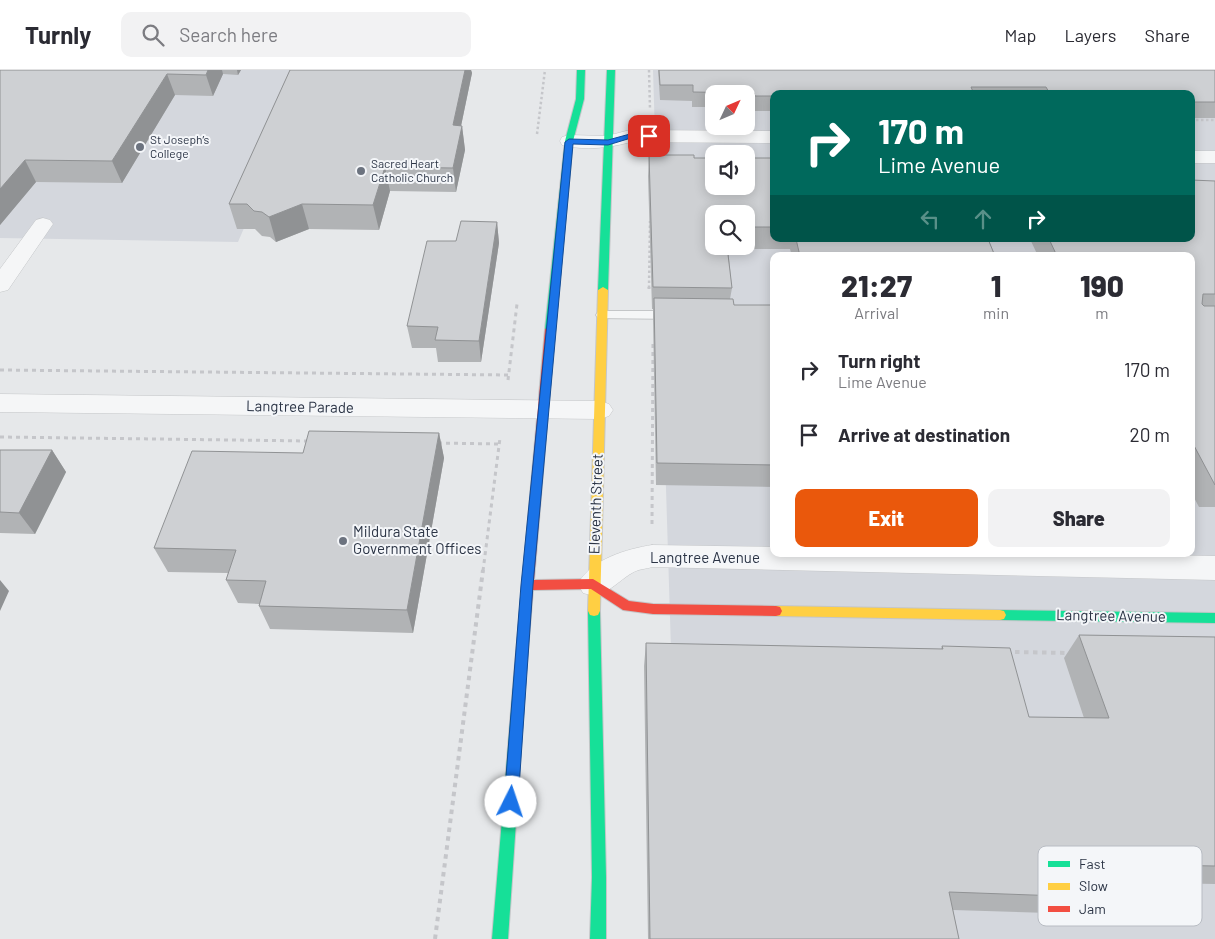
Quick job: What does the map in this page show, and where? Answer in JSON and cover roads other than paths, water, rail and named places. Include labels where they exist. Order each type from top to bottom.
[{"type":"main road","points":[[500,939],[542,410],[569,142],[580,99],[581,70]]},
{"type":"main road","name":"Eleventh Street","points":[[598,939],[600,877],[593,584],[611,70]]},
{"type":"main road","points":[[527,585],[593,584]]},
{"type":"main road","name":"Langtree Avenue","points":[[593,584],[627,606],[653,609],[1215,618]]},
{"type":"street","points":[[569,142],[608,142],[630,136],[770,137]]},
{"type":"street","points":[[1195,141],[1215,142]]},
{"type":"street","points":[[608,142],[629,151],[705,154]]},
{"type":"street","points":[[755,154],[770,154]]},
{"type":"street","points":[[1195,157],[1215,157]]},
{"type":"street","points":[[0,285],[43,224]]},
{"type":"street","name":"Langtree Parade","points":[[0,403],[600,410]]},
{"type":"street","name":"Langtree Avenue","points":[[593,584],[626,561],[652,556],[1215,568]]},
{"type":"lane","points":[[603,315],[690,315]]},
{"type":"place","name":"St Joseph’s College","points":[[140,147]]},
{"type":"place","name":"Sacred Heart Catholic Church","points":[[361,171]]},
{"type":"place","name":"Mildura State Government Offices","points":[[343,541]]}]
